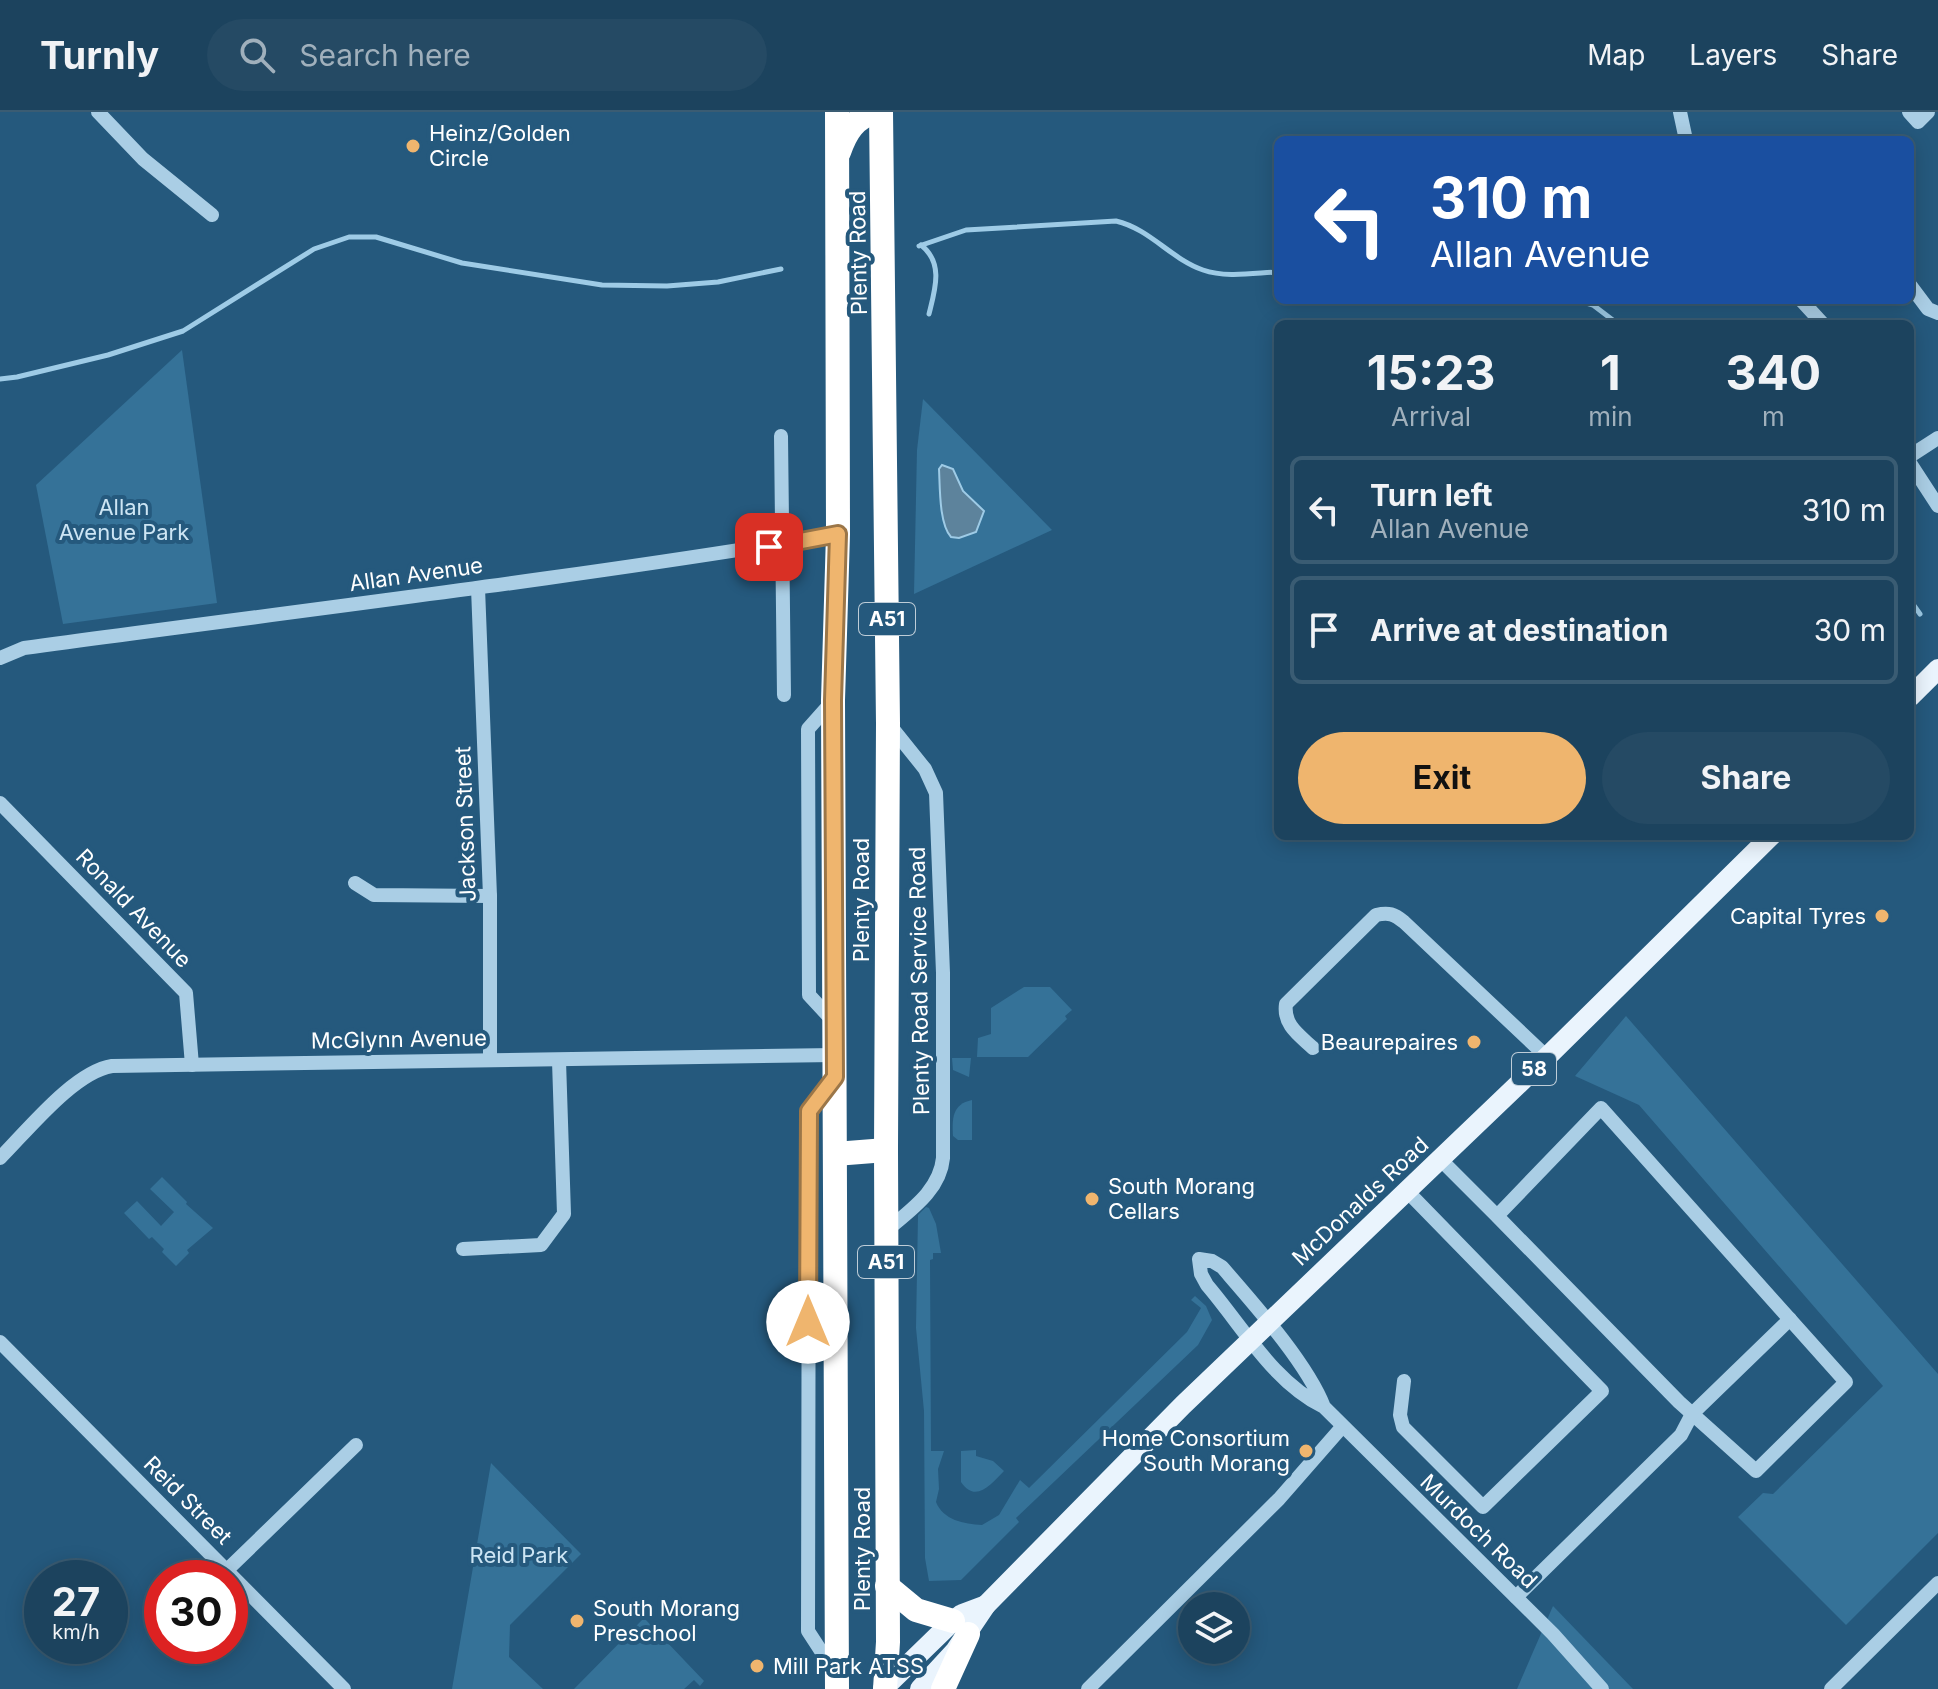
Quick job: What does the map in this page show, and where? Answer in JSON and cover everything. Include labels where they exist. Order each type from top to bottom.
[{"type":"highway","name":"Plenty Road","points":[[836,1682],[833,700],[838,534],[837,112]]},
{"type":"highway","name":"Plenty Road","points":[[878,112],[888,723],[885,1688]]},
{"type":"highway","points":[[837,158],[852,125],[864,116],[878,112]]},
{"type":"highway","points":[[835,1154],[886,1150]]},
{"type":"highway","points":[[887,1586],[916,1610],[960,1627],[943,1689]]},
{"type":"main road","points":[[1914,693],[1938,669]]},
{"type":"main road","name":"McDonalds Road","points":[[885,1688],[986,1605],[1250,1338],[1547,1057],[1767,840]]},
{"type":"main road","name":"McDonalds Road","points":[[920,1689],[960,1627]]},
{"type":"street","points":[[98,112],[143,159],[212,215]]},
{"type":"street","points":[[1680,112],[1685,136]]},
{"type":"street","points":[[1909,112],[1918,122],[1928,112]]},
{"type":"street","points":[[1914,290],[1928,309],[1938,313]]},
{"type":"street","points":[[1805,304],[1819,320]]},
{"type":"street","points":[[781,436],[784,695]]},
{"type":"street","points":[[1914,453],[1938,438]]},
{"type":"street","points":[[1914,468],[1938,506]]},
{"type":"street","name":"Allan Avenue","points":[[0,658],[24,648],[478,588],[838,534]]},
{"type":"street","name":"Jackson Street","points":[[478,588],[490,896],[490,1059]]},
{"type":"street","name":"Plenty Road Service Road","points":[[886,1231],[927,1194],[938,1178],[943,1158],[940,870],[936,793],[925,769],[888,723]]},
{"type":"street","name":"Ronald Avenue","points":[[0,803],[186,993],[192,1065]]},
{"type":"street","points":[[355,883],[374,895],[490,896]]},
{"type":"street","points":[[1313,1048],[1290,1026],[1284,1016],[1286,1004],[1376,915],[1387,913],[1395,914],[1404,922],[1547,1057]]},
{"type":"street","name":"McGlynn Avenue","points":[[0,1158],[79,1080],[90,1072],[112,1066],[490,1059],[835,1066]]},
{"type":"street","points":[[463,1249],[541,1245],[564,1214],[559,1061]]},
{"type":"street","name":"Plenty Road","points":[[835,1066],[809,1111],[808,1631],[836,1682]]},
{"type":"street","points":[[1439,1158],[1692,1414],[1756,1471],[1846,1382],[1601,1108],[1497,1216]]},
{"type":"street","points":[[1404,1381],[1400,1415],[1403,1427],[1483,1507],[1602,1391],[1406,1190]]},
{"type":"street","name":"Murdoch Road","points":[[1324,1407],[1318,1390],[1268,1322],[1222,1267],[1199,1259],[1201,1274],[1207,1285],[1298,1392],[1324,1407],[1553,1634],[1602,1689]]},
{"type":"street","points":[[1516,1597],[1681,1435],[1692,1414],[1790,1319]]},
{"type":"street","name":"Plenty Road","points":[[808,1382],[836,1333]]},
{"type":"street","name":"Reid Street","points":[[0,1342],[217,1560]]},
{"type":"street","points":[[1088,1689],[1268,1510],[1342,1427]]},
{"type":"street","points":[[237,1560],[356,1445]]},
{"type":"street","points":[[1831,1689],[1938,1583]]},
{"type":"street","name":"Reid Street","points":[[248,1591],[344,1689]]},
{"type":"green space","name":"Allan Avenue Park","points":[[182,350],[217,603],[63,624],[36,485]]},
{"type":"green space","points":[[923,399],[1052,530],[914,594],[917,450]]},
{"type":"green space","points":[[1024,987],[1050,987],[1072,1010],[1065,1016],[1067,1019],[1028,1057],[977,1057],[978,1038],[991,1034],[991,1008]]},
{"type":"green space","points":[[1626,1016],[1938,1374],[1938,1533],[1846,1625],[1738,1517],[1763,1493],[1773,1494],[1883,1386],[1639,1105],[1575,1076]]},
{"type":"green space","points":[[952,1058],[971,1058],[969,1077],[953,1070]]},
{"type":"green space","points":[[972,1100],[972,1140],[958,1140],[953,1136],[955,1113],[960,1105]]},
{"type":"green space","points":[[162,1177],[213,1228],[187,1250],[189,1253],[176,1266],[162,1252],[164,1249],[152,1237],[149,1239],[124,1213],[137,1201],[161,1226],[174,1212],[150,1189]]},
{"type":"green space","points":[[926,1207],[936,1224],[941,1253],[933,1253],[930,1260],[931,1451],[944,1451],[938,1469],[936,1502],[944,1513],[955,1520],[982,1525],[999,1515],[1020,1480],[1029,1488],[1187,1332],[1201,1308],[1191,1300],[1195,1296],[1206,1306],[1212,1320],[1198,1345],[1016,1518],[1019,1522],[961,1580],[929,1581],[925,1558],[924,1411],[916,1328],[918,1215]]},
{"type":"green space","points":[[976,1450],[976,1456],[993,1461],[1004,1471],[978,1492],[961,1482],[961,1451]]},
{"type":"green space","name":"Reid Park","points":[[491,1463],[581,1554],[510,1625],[509,1657],[543,1689],[452,1689]]},
{"type":"green space","points":[[1553,1606],[1633,1689],[1517,1689]]},
{"type":"green space","points":[[644,1618],[704,1681],[700,1686],[694,1680],[684,1689],[574,1689]]},
{"type":"shaded area","points":[[942,465],[953,469],[963,491],[984,511],[976,532],[959,538],[951,537],[947,531],[940,495],[939,469]]},
{"type":"waterway","points":[[919,246],[966,230],[1116,221],[1139,230],[1203,270],[1231,274],[1274,272]]},
{"type":"waterway","points":[[0,379],[108,355],[183,331],[314,249],[349,237],[376,237],[462,263],[602,285],[667,286],[718,282],[781,269]]},
{"type":"waterway","points":[[921,245],[933,260],[935,268],[929,314]]},
{"type":"waterway","points":[[1590,304],[1613,320]]},
{"type":"waterway","points":[[1914,606],[1920,614]]},
{"type":"place","name":"Heinz/Golden Circle","points":[[413,146]]},
{"type":"place","name":"Capital Tyres","points":[[1882,916]]},
{"type":"place","name":"Beaurepaires","points":[[1474,1042]]},
{"type":"place","name":"South Morang Cellars","points":[[1092,1199]]},
{"type":"place","name":"Home Consortium South Morang","points":[[1306,1451]]},
{"type":"place","name":"South Morang Preschool","points":[[577,1621]]},
{"type":"place","name":"Mill Park ATSS","points":[[757,1666]]},
{"type":"route","points":[[769,547],[838,534],[833,700],[835,1077],[809,1111],[808,1322]]}]
